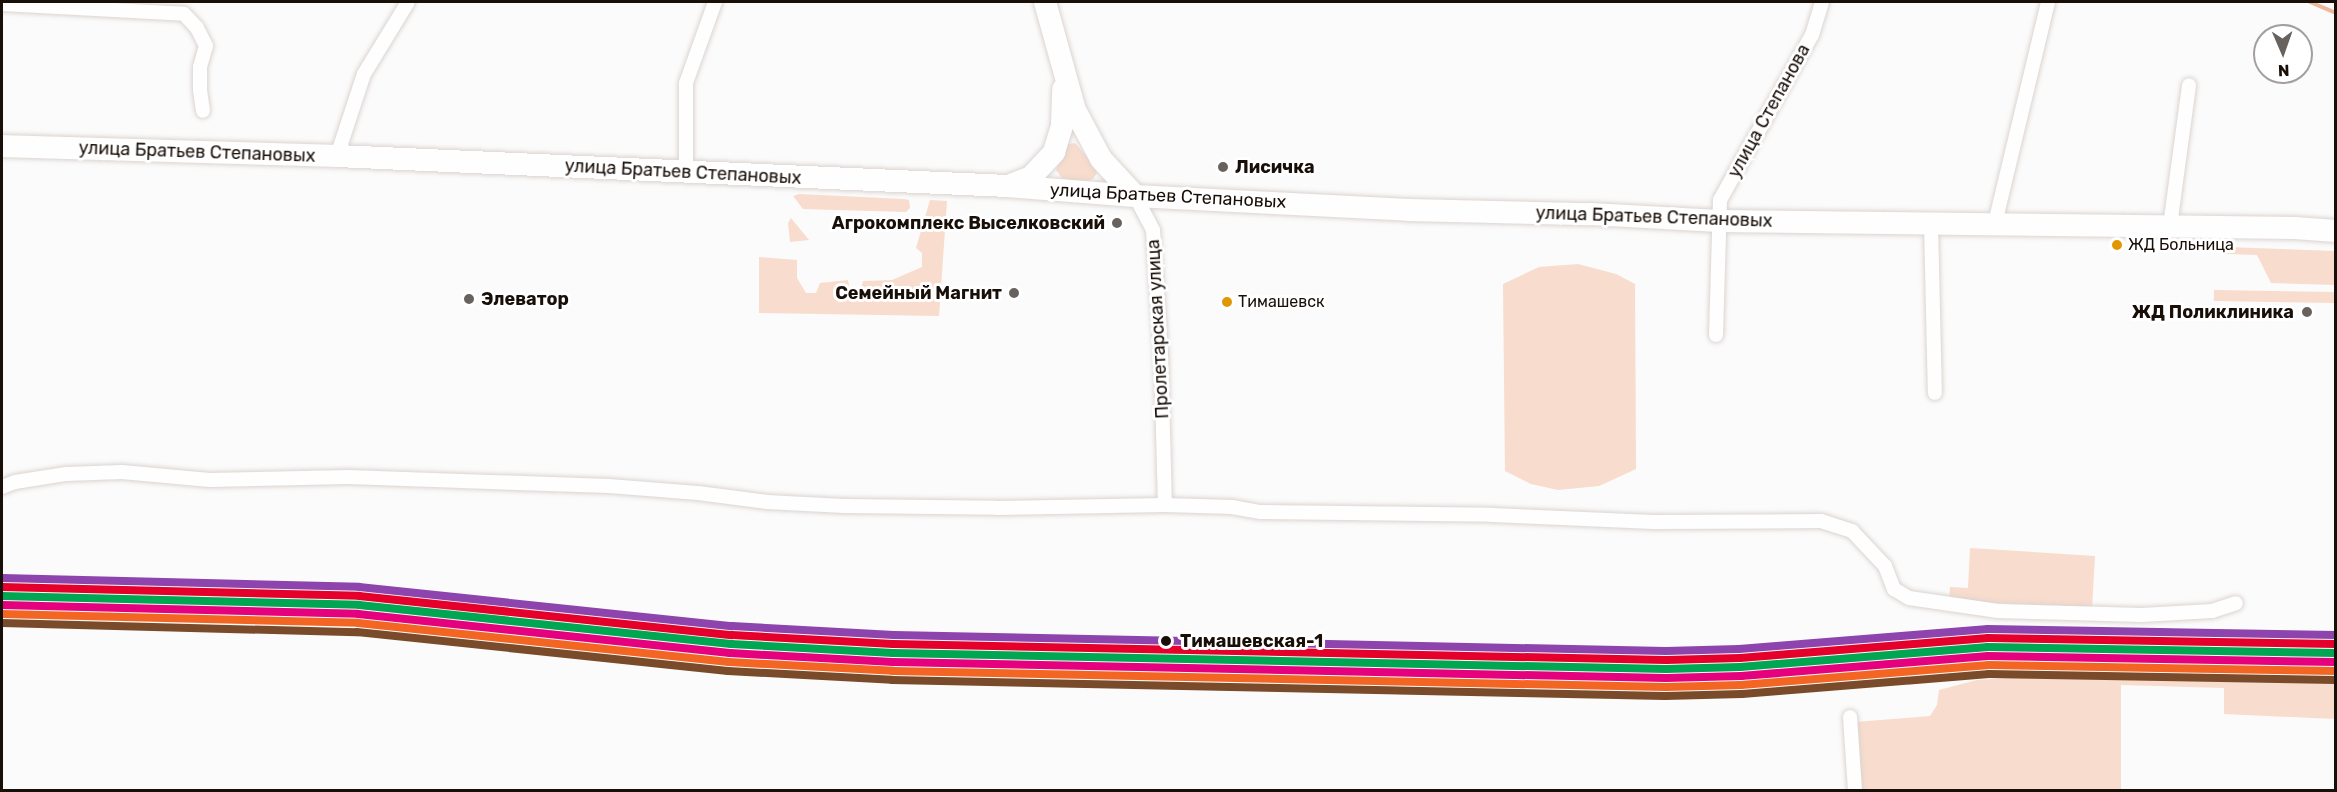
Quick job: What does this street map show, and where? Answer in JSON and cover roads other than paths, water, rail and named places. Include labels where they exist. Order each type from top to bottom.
[{"type":"main road","name":"Пролетарская улица","points":[[1045,2],[1075,110],[1101,159],[1135,196]]},
{"type":"main road","points":[[1007,186],[1031,177],[1054,152],[1062,125],[1064,72]]},
{"type":"main road","name":"улица Братьев Степановых","points":[[2,146],[337,156],[1007,186],[1135,196],[1719,221],[2295,228],[2336,231]]},
{"type":"street","points":[[337,156],[364,74],[408,2]]},
{"type":"street","points":[[686,172],[686,83],[715,2]]},
{"type":"street","name":"улица Степанова","points":[[1716,336],[1720,200],[1812,35],[1822,2]]},
{"type":"street","points":[[1995,224],[2048,2]]},
{"type":"street","points":[[2,4],[184,14],[197,28],[206,46],[200,67],[203,111]]},
{"type":"street","points":[[2170,226],[2189,85]]},
{"type":"street","name":"Пролетарская улица","points":[[1135,196],[1153,231],[1160,349],[1165,505]]},
{"type":"street","points":[[1931,223],[1935,393]]},
{"type":"street","points":[[2,487],[15,482],[66,474],[122,472],[210,480],[348,477],[609,486],[698,493],[767,502],[844,506],[997,508],[1165,505],[1232,507],[1261,512],[1492,514],[1653,522],[1821,521],[1852,531],[1885,566],[1894,589],[1909,598],[1998,611],[2142,615],[2212,611],[2224,604],[2236,603]]},
{"type":"street","points":[[1850,717],[1855,790]]},
{"type":"waterway","points":[[2310,2],[2336,13]]},
{"type":"place","name":"Лисичка","points":[[1223,167]]},
{"type":"place","name":"Агрокомплекс Выселковский","points":[[1117,223]]},
{"type":"place","name":"ЖД Больница","points":[[2117,245]]},
{"type":"place","name":"Семейный Магнит","points":[[1014,293]]},
{"type":"place","name":"Элеватор","points":[[469,299]]},
{"type":"place","name":"Тимашевск","points":[[1227,302]]},
{"type":"place","name":"ЖД Поликлиника","points":[[2307,312]]},
{"type":"place","name":"Тимашевская-1","points":[[1166,641]]}]
